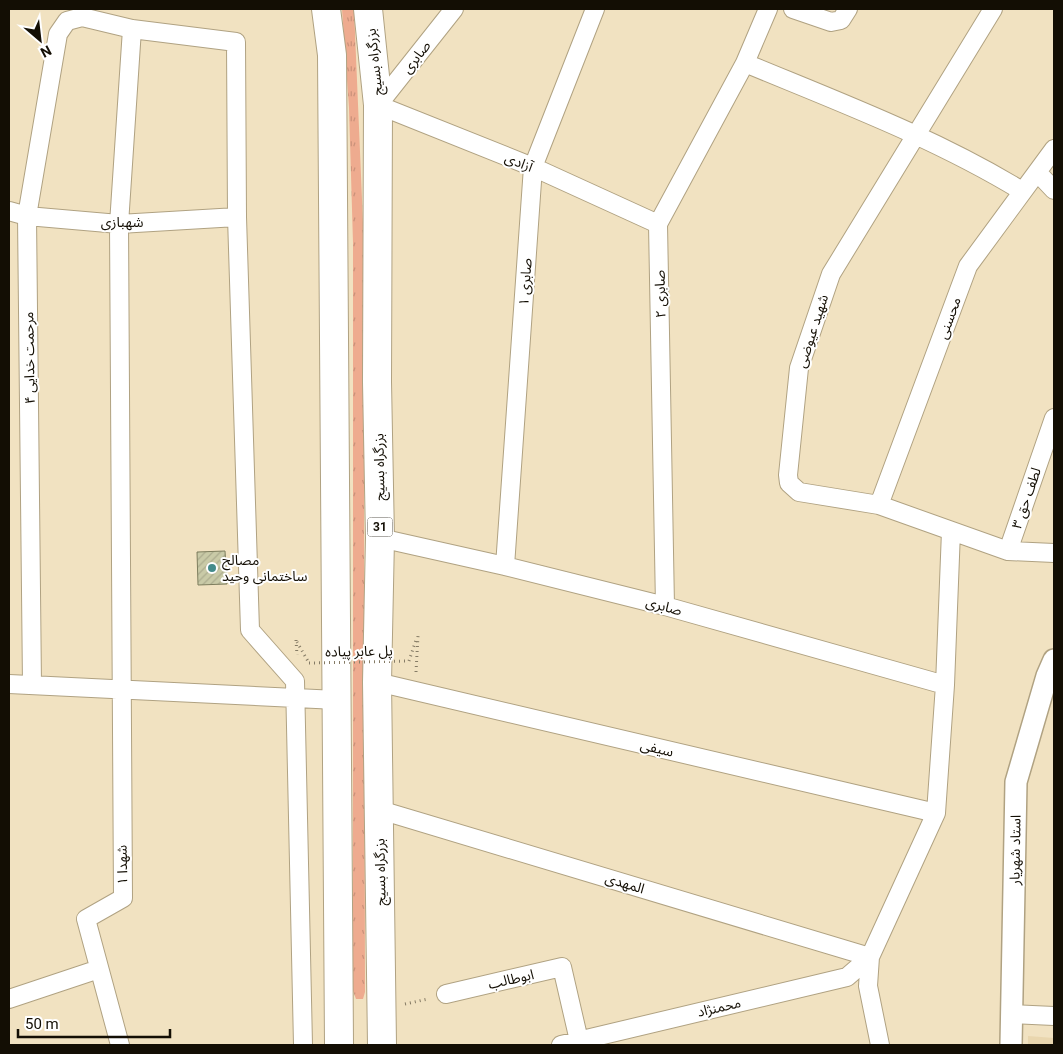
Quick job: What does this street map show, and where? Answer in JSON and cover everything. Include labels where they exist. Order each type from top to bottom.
[{"type":"highway","points":[[326,9],[332,55],[339,1039],[382,1030]]},
{"type":"highway","name":"بزرگراه بسیج","points":[[368,9],[378,104],[377,382],[380,538],[377,682],[382,1030]]},
{"type":"street","name":"صابری","points":[[378,104],[454,9]]},
{"type":"street","name":"صابری ۱","points":[[505,566],[533,167],[595,9]]},
{"type":"street","name":"صابری ۲","points":[[665,606],[658,224],[745,63],[768,9]]},
{"type":"street","points":[[793,9],[831,22],[841,20],[848,9]]},
{"type":"street","name":"شهید عیوضی","points":[[994,9],[830,274],[799,368],[788,475],[789,483],[799,492],[879,506],[1008,551],[1054,553]]},
{"type":"street","name":"مرحمت خدایی ۴","points":[[32,685],[27,216],[58,34],[67,21],[82,17],[132,29]]},
{"type":"street","points":[[120,688],[119,224],[132,29],[236,42],[237,217],[250,630],[295,680],[303,1045]]},
{"type":"street","points":[[745,63],[916,135],[1022,191]]},
{"type":"street","name":"آزادی","points":[[378,104],[533,167],[658,224]]},
{"type":"street","name":"محسنی","points":[[879,506],[968,266],[1054,149]]},
{"type":"street","points":[[1037,172],[1054,190]]},
{"type":"street","name":"شهبازی","points":[[9,211],[27,216],[119,224],[237,217]]},
{"type":"street","name":"لطف حق ۳","points":[[1008,551],[1054,418]]},
{"type":"street","points":[[880,1045],[868,986],[870,958],[936,813],[945,685],[950,531]]},
{"type":"street","name":"صابری","points":[[380,538],[505,566],[665,606],[945,685]]},
{"type":"street","name":"استاد شهریار","points":[[1011,1045],[1016,782],[1052,671]]},
{"type":"street","name":"سیفی","points":[[377,682],[936,813]]},
{"type":"street","points":[[9,684],[337,700]]},
{"type":"street","name":"شهدا ۱","points":[[120,688],[123,898],[86,919],[120,1045]]},
{"type":"street","name":"المهدی","points":[[380,810],[870,958]]},
{"type":"street","name":"محمنژاد","points":[[561,1045],[580,1043],[847,977],[870,958]]},
{"type":"street","name":"ابوطالب","points":[[446,994],[562,967],[580,1043]]},
{"type":"street","points":[[9,999],[99,970]]},
{"type":"street","points":[[1012,1014],[1054,1016]]},
{"type":"path","name":"پل عابر پیاده","points":[[296,640],[309,663],[409,661],[418,636],[416,691]]},
{"type":"path","points":[[382,1030],[446,994]]},
{"type":"shaded area","points":[[1028,1036],[1054,1038],[1054,1045],[1028,1045]]},
{"type":"green space","points":[[342,9],[354,9],[363,223],[366,371],[364,503],[365,992],[363,999],[356,999],[353,991],[353,243],[349,108]]},
{"type":"building","name":"مصالح ساختمانی وحید","points":[[225,551],[227,584],[198,585],[197,552]]},
{"type":"place","name":"مصالح ساختمانی وحید","points":[[212,568]]}]
